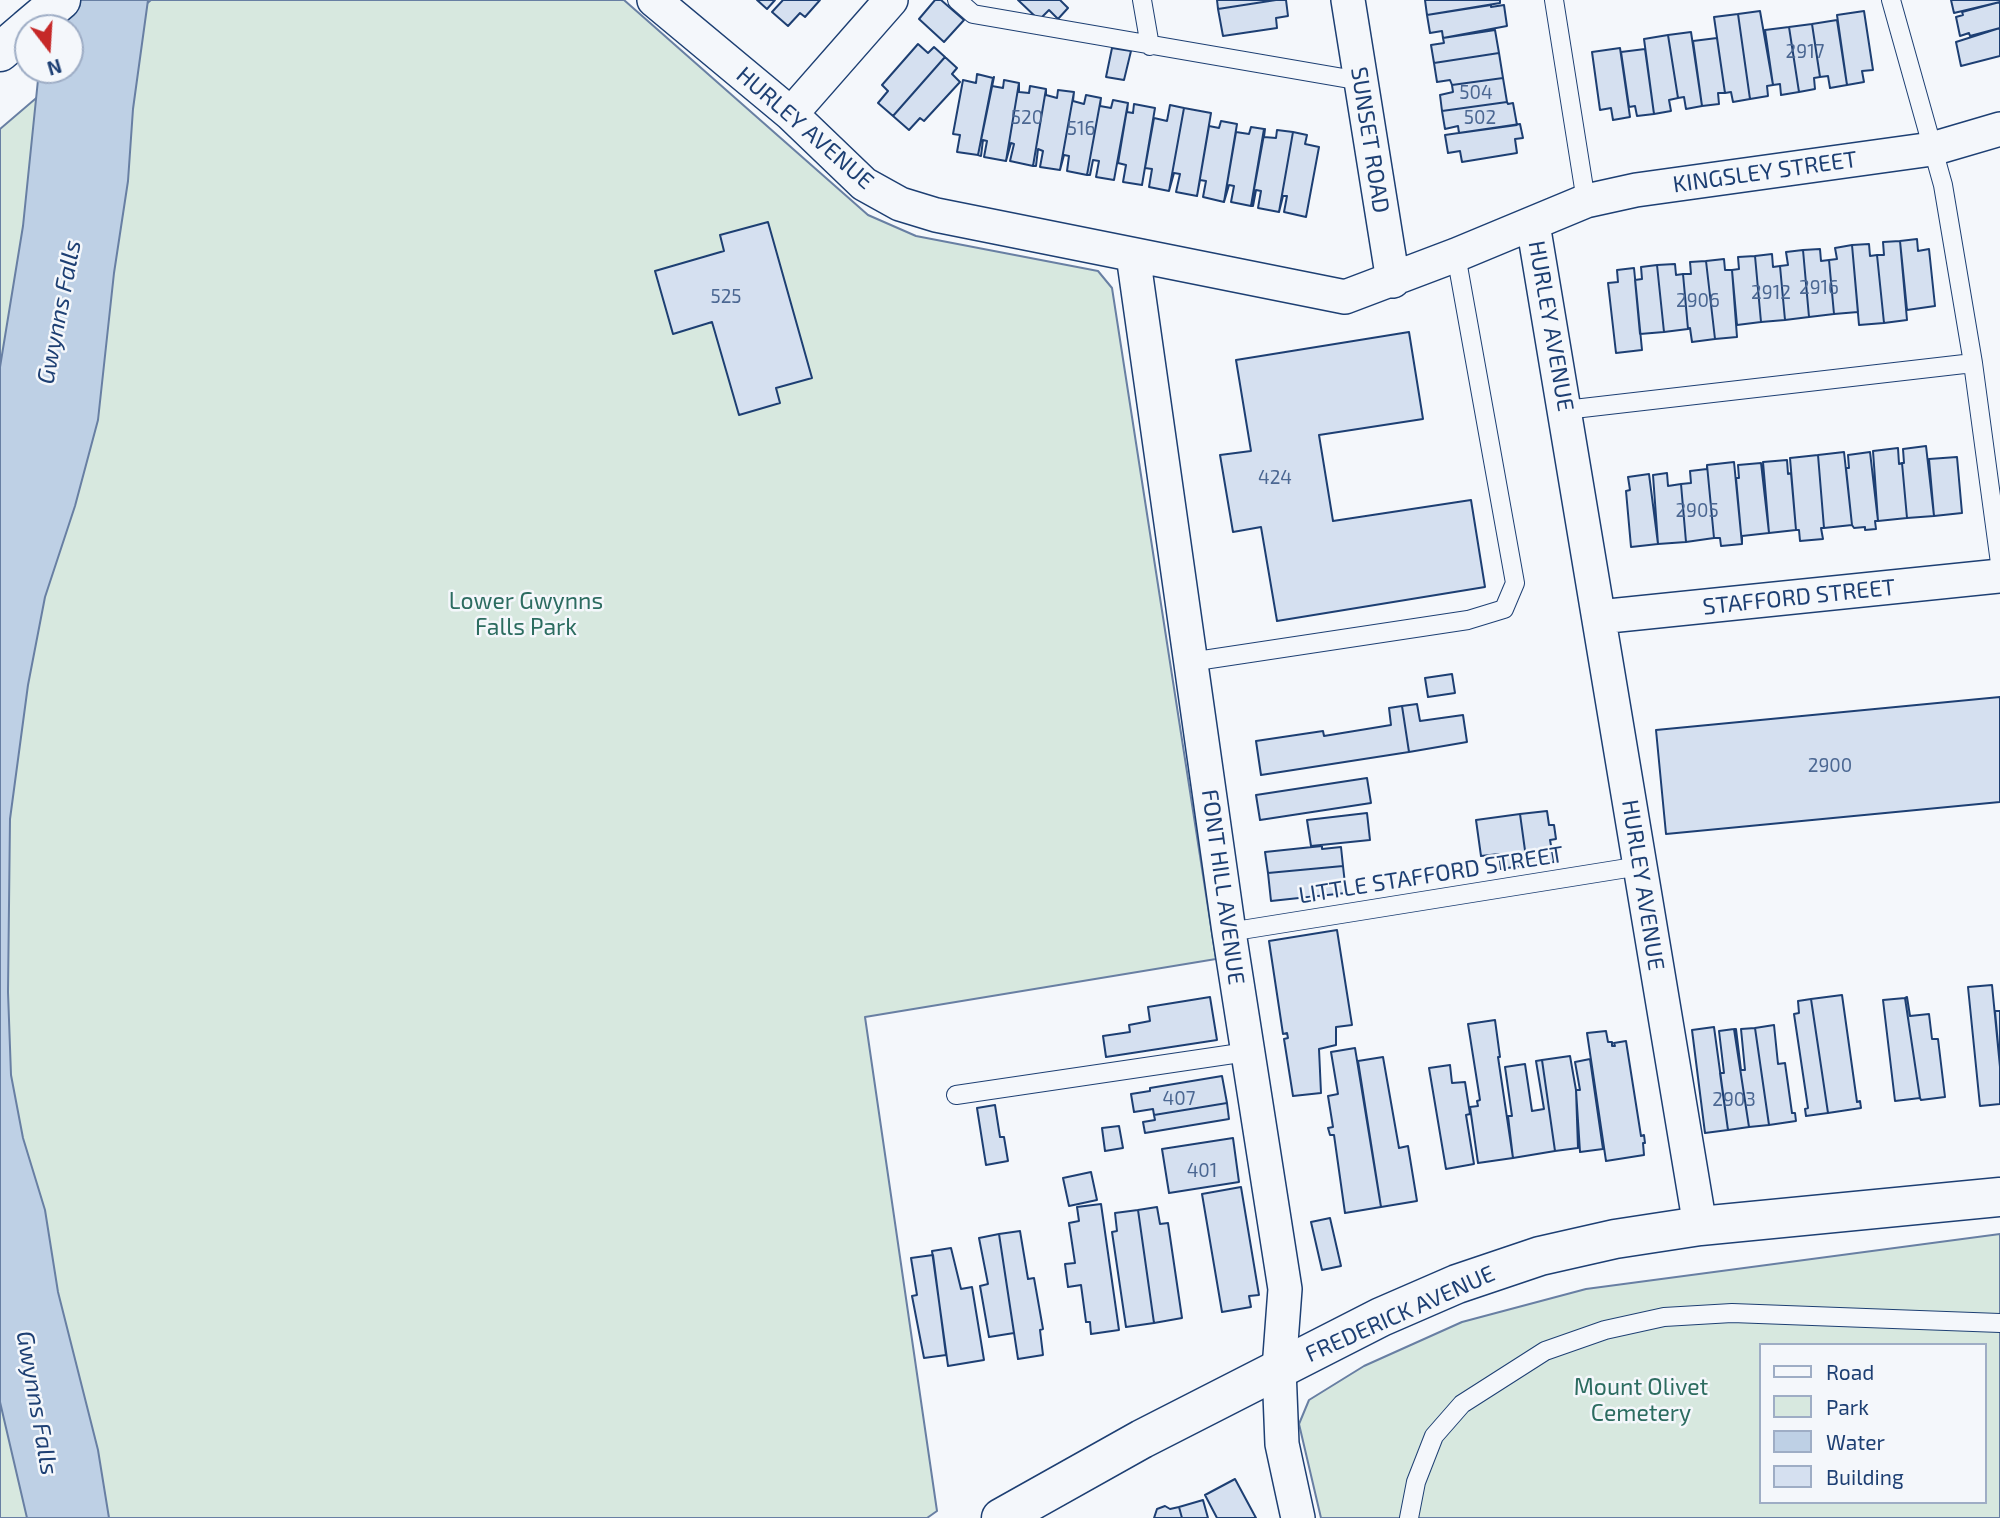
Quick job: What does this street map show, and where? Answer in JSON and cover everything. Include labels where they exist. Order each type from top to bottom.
[{"type":"main road","points":[[44,14],[61,0]]},
{"type":"main road","points":[[0,52],[14,40]]},
{"type":"main road","name":"FREDERICK AVENUE","points":[[1000,1518],[1142,1439],[1381,1317],[1481,1276],[1540,1256],[1615,1239],[1700,1226],[2000,1198]]},
{"type":"street","name":"HURLEY AVENUE","points":[[654,0],[791,114],[864,184],[900,204],[936,215],[1345,297],[1393,281],[1533,224],[1700,1226]]},
{"type":"street","points":[[791,114],[891,0]]},
{"type":"street","name":"SUNSET ROAD","points":[[1348,0],[1393,281]]},
{"type":"street","name":"KINGSLEY STREET","points":[[1533,224],[1586,201],[1636,190],[1932,149],[2000,129]]},
{"type":"street","name":"FONT HILL AVENUE","points":[[1133,255],[1228,932],[1285,1289],[1279,1369],[1282,1444],[1298,1518]]},
{"type":"street","name":"STAFFORD STREET","points":[[1599,617],[2000,576]]},
{"type":"lane","points":[[957,0],[973,14],[1361,81]]},
{"type":"lane","points":[[1142,0],[1150,46]]},
{"type":"lane","points":[[1554,0],[1586,201]]},
{"type":"lane","points":[[1891,0],[1943,185],[1973,363],[2000,563]]},
{"type":"lane","points":[[1190,662],[1468,620],[1503,609],[1515,583],[1456,256]]},
{"type":"lane","points":[[1565,410],[1973,363]]},
{"type":"lane","name":"LITTLE STAFFORD STREET","points":[[1228,932],[1640,866]]},
{"type":"lane","points":[[956,1096],[1247,1052]]},
{"type":"lane","points":[[1409,1518],[1416,1482],[1434,1436],[1462,1404],[1545,1351],[1605,1330],[1664,1317],[1732,1312],[2000,1322]]},
{"type":"green space","name":"Lower Gwynns Falls Park","points":[[151,0],[624,0],[868,215],[916,236],[1098,271],[1112,288],[1216,959],[865,1017],[937,1511],[927,1518],[0,1518],[0,129],[53,84],[84,84],[84,57]]},
{"type":"green space","name":"Mount Olivet Cemetery","points":[[2000,1234],[2000,1518],[1321,1518],[1299,1424],[1309,1400],[1364,1366],[1462,1322],[1586,1289]]},
{"type":"water","name":"Gwynns Falls","points":[[44,0],[148,0],[98,420],[75,506],[45,597],[28,685],[10,819],[8,992],[11,1075],[23,1138],[45,1210],[58,1292],[98,1450],[109,1518],[27,1518],[0,1402],[0,367],[23,226],[38,84],[84,84],[84,14],[43,14]]},
{"type":"building","points":[[757,0],[775,0],[767,9]]},
{"type":"building","points":[[783,0],[820,0],[805,17],[800,13],[788,26],[772,12]]},
{"type":"building","points":[[935,0],[941,0],[964,20],[944,42],[919,19]]},
{"type":"building","points":[[1018,0],[1060,0],[1068,8],[1058,19],[1049,10],[1039,20]]},
{"type":"building","points":[[1217,0],[1276,0],[1218,9]]},
{"type":"building","points":[[1286,0],[1288,16],[1276,18],[1277,28],[1223,36],[1218,9]]},
{"type":"building","points":[[1425,0],[1500,0],[1500,3],[1427,15]]},
{"type":"building","points":[[1951,0],[2000,0],[2000,2],[1954,13]]},
{"type":"building","points":[[2000,2],[2000,28],[1960,36],[1956,17],[1963,15],[1962,12]]},
{"type":"building","points":[[1504,5],[1507,26],[1443,38],[1442,31],[1430,33],[1427,15]]},
{"type":"building","points":[[1760,11],[1773,85],[1767,86],[1768,96],[1750,99],[1738,14]]},
{"type":"building","points":[[1864,11],[1873,70],[1862,71],[1864,82],[1847,85],[1837,15]]},
{"type":"building","points":[[1738,14],[1750,99],[1733,102],[1731,92],[1725,93],[1714,17]]},
{"type":"building","points":[[1837,20],[1847,85],[1830,88],[1828,76],[1820,77],[1812,24]]},
{"type":"building","points":[[1812,24],[1820,77],[1814,78],[1815,89],[1799,92],[1789,27]]},
{"type":"building","points":[[1789,27],[1799,92],[1781,95],[1780,84],[1773,85],[1765,30]]},
{"type":"building","points":[[2000,28],[2000,56],[1961,66],[1956,42]]},
{"type":"building","points":[[1495,30],[1499,53],[1434,63],[1431,45],[1444,43],[1443,38]]},
{"type":"building","points":[[1691,32],[1702,106],[1686,109],[1684,97],[1678,98],[1668,35]]},
{"type":"building","points":[[1668,35],[1678,98],[1669,100],[1671,111],[1654,114],[1644,39]]},
{"type":"building","points":[[1717,38],[1725,93],[1718,93],[1719,104],[1702,106],[1693,41]]},
{"type":"building","points":[[918,44],[928,53],[934,47],[945,57],[893,116],[878,103],[888,91],[882,85]]},
{"type":"building","points":[[1112,48],[1131,51],[1124,80],[1106,77]]},
{"type":"building","points":[[1620,48],[1630,117],[1613,120],[1611,108],[1600,110],[1592,52]]},
{"type":"building","points":[[1645,49],[1654,114],[1637,116],[1635,106],[1629,107],[1621,52]]},
{"type":"building","points":[[1499,53],[1503,78],[1452,85],[1450,80],[1437,82],[1434,63]]},
{"type":"building","points":[[945,57],[957,68],[952,74],[960,82],[924,121],[920,118],[909,130],[893,116]]},
{"type":"building","points":[[977,74],[993,78],[978,155],[957,152],[960,135],[953,134],[963,80],[976,83]]},
{"type":"building","points":[[1503,78],[1507,102],[1442,111],[1440,95],[1453,92],[1452,85]]},
{"type":"building","points":[[1004,80],[1019,83],[1006,161],[984,157],[987,141],[983,140],[981,156],[978,155],[992,86],[1003,88]]},
{"type":"building","points":[[1019,83],[1019,92],[1029,93],[1030,86],[1046,89],[1033,166],[1010,161],[1014,144],[1011,143],[1006,161]]},
{"type":"building","points":[[1046,89],[1046,95],[1057,98],[1058,90],[1074,92],[1060,170],[1040,167],[1043,151],[1038,149],[1036,166],[1033,166]]},
{"type":"building","points":[[1074,92],[1073,101],[1084,104],[1086,95],[1101,98],[1087,175],[1067,171],[1069,156],[1064,155],[1060,170]]},
{"type":"building","points":[[1101,98],[1100,106],[1111,108],[1113,100],[1128,103],[1114,180],[1096,177],[1099,161],[1093,160],[1090,175],[1087,175]]},
{"type":"building","points":[[1128,103],[1127,112],[1133,113],[1134,104],[1155,108],[1142,185],[1123,182],[1126,165],[1118,163]]},
{"type":"building","points":[[1513,103],[1517,125],[1459,133],[1458,126],[1445,129],[1442,111]]},
{"type":"building","points":[[1170,105],[1184,108],[1169,191],[1149,187],[1152,169],[1145,168],[1154,118],[1167,121]]},
{"type":"building","points":[[1184,108],[1211,113],[1197,196],[1176,192],[1180,174],[1174,173],[1169,191]]},
{"type":"building","points":[[1221,121],[1237,124],[1224,202],[1203,197],[1206,181],[1200,180],[1197,196],[1209,126],[1219,128]]},
{"type":"building","points":[[1520,124],[1523,138],[1515,139],[1517,153],[1462,162],[1460,151],[1448,153],[1445,135]]},
{"type":"building","points":[[1251,127],[1264,129],[1251,206],[1231,202],[1234,186],[1229,185],[1224,202],[1236,132],[1249,134]]},
{"type":"building","points":[[1265,129],[1264,137],[1276,138],[1277,130],[1293,132],[1279,212],[1258,208],[1261,191],[1256,190],[1251,206]]},
{"type":"building","points":[[1293,132],[1307,135],[1305,144],[1319,147],[1306,217],[1284,212],[1287,196],[1283,196],[1279,212]]},
{"type":"building","points":[[768,222],[812,378],[776,388],[780,403],[739,415],[712,322],[673,334],[655,271],[724,251],[720,235]]},
{"type":"building","points":[[1917,239],[1918,251],[1929,249],[1935,306],[1907,310],[1900,241]]},
{"type":"building","points":[[1900,241],[1907,320],[1884,323],[1877,255],[1884,255],[1883,242]]},
{"type":"building","points":[[1869,244],[1870,256],[1877,255],[1884,323],[1859,325],[1852,245]]},
{"type":"building","points":[[1852,245],[1858,312],[1834,314],[1829,260],[1837,259],[1835,248]]},
{"type":"building","points":[[1820,249],[1821,261],[1829,260],[1834,314],[1809,317],[1803,250]]},
{"type":"building","points":[[1803,250],[1809,317],[1785,320],[1780,266],[1788,265],[1786,252]]},
{"type":"building","points":[[1772,254],[1773,267],[1780,266],[1785,320],[1761,322],[1755,256]]},
{"type":"building","points":[[1755,256],[1761,322],[1737,325],[1732,270],[1739,269],[1738,257]]},
{"type":"building","points":[[1724,259],[1725,270],[1732,270],[1737,337],[1715,339],[1706,261]]},
{"type":"building","points":[[1706,261],[1715,339],[1692,342],[1690,328],[1688,329],[1683,274],[1691,274],[1690,262]]},
{"type":"building","points":[[1675,264],[1676,275],[1683,274],[1688,329],[1664,332],[1657,265]]},
{"type":"building","points":[[1657,265],[1664,332],[1640,334],[1635,280],[1642,279],[1641,267]]},
{"type":"building","points":[[1634,268],[1642,350],[1616,353],[1608,283],[1618,282],[1617,270]]},
{"type":"building","points":[[1409,332],[1423,419],[1319,435],[1333,521],[1471,500],[1485,587],[1277,621],[1261,527],[1233,532],[1220,455],[1251,451],[1236,360]]},
{"type":"building","points":[[1926,446],[1934,516],[1907,518],[1903,449]]},
{"type":"building","points":[[1898,448],[1907,518],[1878,521],[1873,451]]},
{"type":"building","points":[[1844,452],[1852,525],[1824,528],[1818,455]]},
{"type":"building","points":[[1870,452],[1878,521],[1875,521],[1876,529],[1865,530],[1865,527],[1854,528],[1852,525],[1846,468],[1849,468],[1848,455]]},
{"type":"building","points":[[1818,455],[1823,539],[1800,541],[1799,530],[1796,530],[1790,458]]},
{"type":"building","points":[[1957,457],[1962,513],[1934,516],[1929,459]]},
{"type":"building","points":[[1787,460],[1788,474],[1791,473],[1796,530],[1769,533],[1763,462]]},
{"type":"building","points":[[1734,462],[1742,544],[1721,546],[1720,538],[1714,538],[1707,465]]},
{"type":"building","points":[[1761,463],[1769,533],[1742,536],[1742,544],[1736,478],[1739,478],[1738,465]]},
{"type":"building","points":[[1707,465],[1714,538],[1686,542],[1681,484],[1691,483],[1690,471],[1707,469]]},
{"type":"building","points":[[1667,473],[1668,486],[1681,484],[1686,542],[1658,544],[1653,475]]},
{"type":"building","points":[[1649,474],[1658,544],[1631,547],[1626,491],[1630,490],[1628,477]]},
{"type":"building","points":[[1452,674],[1455,693],[1428,697],[1425,678]]},
{"type":"building","points":[[2000,697],[2000,802],[1666,834],[1656,730]]},
{"type":"building","points":[[1417,704],[1420,721],[1463,715],[1467,742],[1409,752],[1402,706]]},
{"type":"building","points":[[1402,706],[1409,752],[1261,775],[1256,741],[1323,731],[1324,736],[1391,725],[1389,708]]},
{"type":"building","points":[[1367,778],[1371,803],[1260,820],[1256,795]]},
{"type":"building","points":[[1547,811],[1549,825],[1554,825],[1556,839],[1550,840],[1554,862],[1527,865],[1520,814]]},
{"type":"building","points":[[1367,813],[1370,840],[1311,846],[1307,820]]},
{"type":"building","points":[[1520,814],[1527,865],[1501,869],[1499,854],[1481,856],[1476,820]]},
{"type":"building","points":[[1322,846],[1322,849],[1341,847],[1343,866],[1268,873],[1265,852]]},
{"type":"building","points":[[1343,866],[1346,893],[1271,901],[1268,873]]},
{"type":"building","points":[[1337,930],[1352,1025],[1336,1027],[1336,1045],[1319,1049],[1321,1093],[1293,1096],[1284,1039],[1288,1038],[1287,1033],[1283,1034],[1269,941]]},
{"type":"building","points":[[1992,985],[2000,1067],[2000,1104],[1980,1106],[1968,987]]},
{"type":"building","points":[[1842,995],[1857,1102],[1860,1101],[1861,1108],[1828,1113],[1811,999]]},
{"type":"building","points":[[1210,997],[1217,1040],[1106,1057],[1103,1036],[1130,1032],[1129,1025],[1150,1021],[1148,1007]]},
{"type":"building","points":[[1907,997],[1910,1016],[1929,1014],[1932,1039],[1938,1039],[1945,1097],[1920,1098],[1905,998]]},
{"type":"building","points":[[1905,998],[1920,1098],[1895,1101],[1883,1000]]},
{"type":"building","points":[[1811,999],[1828,1113],[1806,1116],[1805,1109],[1808,1108],[1794,1014],[1799,1013],[1798,1001]]},
{"type":"building","points":[[1995,1011],[2000,1011],[2000,1067]]},
{"type":"building","points":[[1495,1020],[1513,1158],[1478,1163],[1470,1107],[1478,1106],[1477,1101],[1480,1100],[1468,1024]]},
{"type":"building","points":[[1774,1025],[1778,1064],[1785,1063],[1792,1113],[1795,1113],[1796,1121],[1769,1125],[1755,1028]]},
{"type":"building","points":[[1714,1027],[1728,1130],[1705,1133],[1692,1030]]},
{"type":"building","points":[[1755,1028],[1769,1125],[1749,1127],[1734,1029],[1741,1070],[1745,1070],[1741,1029]]},
{"type":"building","points":[[1734,1029],[1749,1127],[1728,1130],[1720,1073],[1724,1073],[1719,1031]]},
{"type":"building","points":[[1606,1031],[1608,1042],[1612,1042],[1612,1046],[1615,1046],[1614,1043],[1626,1041],[1641,1136],[1644,1135],[1645,1143],[1644,1155],[1606,1161],[1587,1033]]},
{"type":"building","points":[[1355,1048],[1381,1207],[1345,1213],[1334,1135],[1330,1135],[1328,1128],[1333,1127],[1328,1096],[1338,1094],[1331,1052]]},
{"type":"building","points":[[1570,1056],[1576,1090],[1578,1148],[1555,1151],[1542,1060]]},
{"type":"building","points":[[1383,1057],[1399,1148],[1408,1146],[1417,1201],[1381,1207],[1358,1061]]},
{"type":"building","points":[[1590,1059],[1603,1149],[1580,1152],[1576,1090],[1580,1090],[1575,1062]]},
{"type":"building","points":[[1542,1060],[1555,1151],[1513,1158],[1508,1116],[1512,1116],[1505,1067],[1525,1064],[1532,1111],[1544,1109],[1536,1061]]},
{"type":"building","points":[[1450,1065],[1452,1083],[1465,1082],[1470,1114],[1466,1115],[1474,1164],[1446,1169],[1429,1068]]},
{"type":"building","points":[[1222,1076],[1227,1103],[1154,1115],[1153,1109],[1134,1112],[1131,1094],[1150,1091],[1150,1088]]},
{"type":"building","points":[[1227,1103],[1229,1119],[1145,1133],[1143,1122],[1155,1120],[1154,1115]]},
{"type":"building","points":[[995,1105],[1000,1137],[1004,1137],[1008,1161],[986,1165],[977,1108]]},
{"type":"building","points":[[1119,1126],[1123,1148],[1105,1151],[1102,1128]]},
{"type":"building","points":[[1233,1138],[1239,1182],[1169,1193],[1162,1149]]},
{"type":"building","points":[[1091,1172],[1097,1200],[1069,1206],[1063,1178]]},
{"type":"building","points":[[1241,1187],[1259,1295],[1249,1296],[1251,1307],[1222,1312],[1202,1194]]},
{"type":"building","points":[[1101,1204],[1119,1330],[1091,1334],[1090,1322],[1086,1322],[1081,1285],[1068,1287],[1065,1264],[1075,1263],[1069,1223],[1079,1221],[1077,1207]]},
{"type":"building","points":[[1157,1207],[1160,1224],[1168,1223],[1182,1318],[1154,1323],[1138,1210]]},
{"type":"building","points":[[1138,1210],[1154,1323],[1126,1327],[1112,1232],[1117,1231],[1115,1213]]},
{"type":"building","points":[[1330,1218],[1341,1266],[1322,1270],[1311,1222]]},
{"type":"building","points":[[1020,1231],[1028,1279],[1034,1278],[1043,1329],[1040,1330],[1043,1355],[1018,1359],[999,1234]]},
{"type":"building","points":[[999,1234],[1014,1333],[989,1337],[980,1286],[988,1284],[979,1238]]},
{"type":"building","points":[[951,1248],[961,1289],[972,1287],[984,1360],[948,1366],[932,1251]]},
{"type":"building","points":[[933,1255],[946,1355],[924,1358],[912,1296],[917,1295],[911,1258]]},
{"type":"building","points":[[1235,1479],[1256,1518],[1217,1518],[1205,1495]]},
{"type":"building","points":[[1203,1500],[1208,1518],[1182,1518],[1179,1507]]},
{"type":"building","points":[[1165,1506],[1170,1509],[1179,1507],[1182,1518],[1154,1518],[1157,1509]]}]
